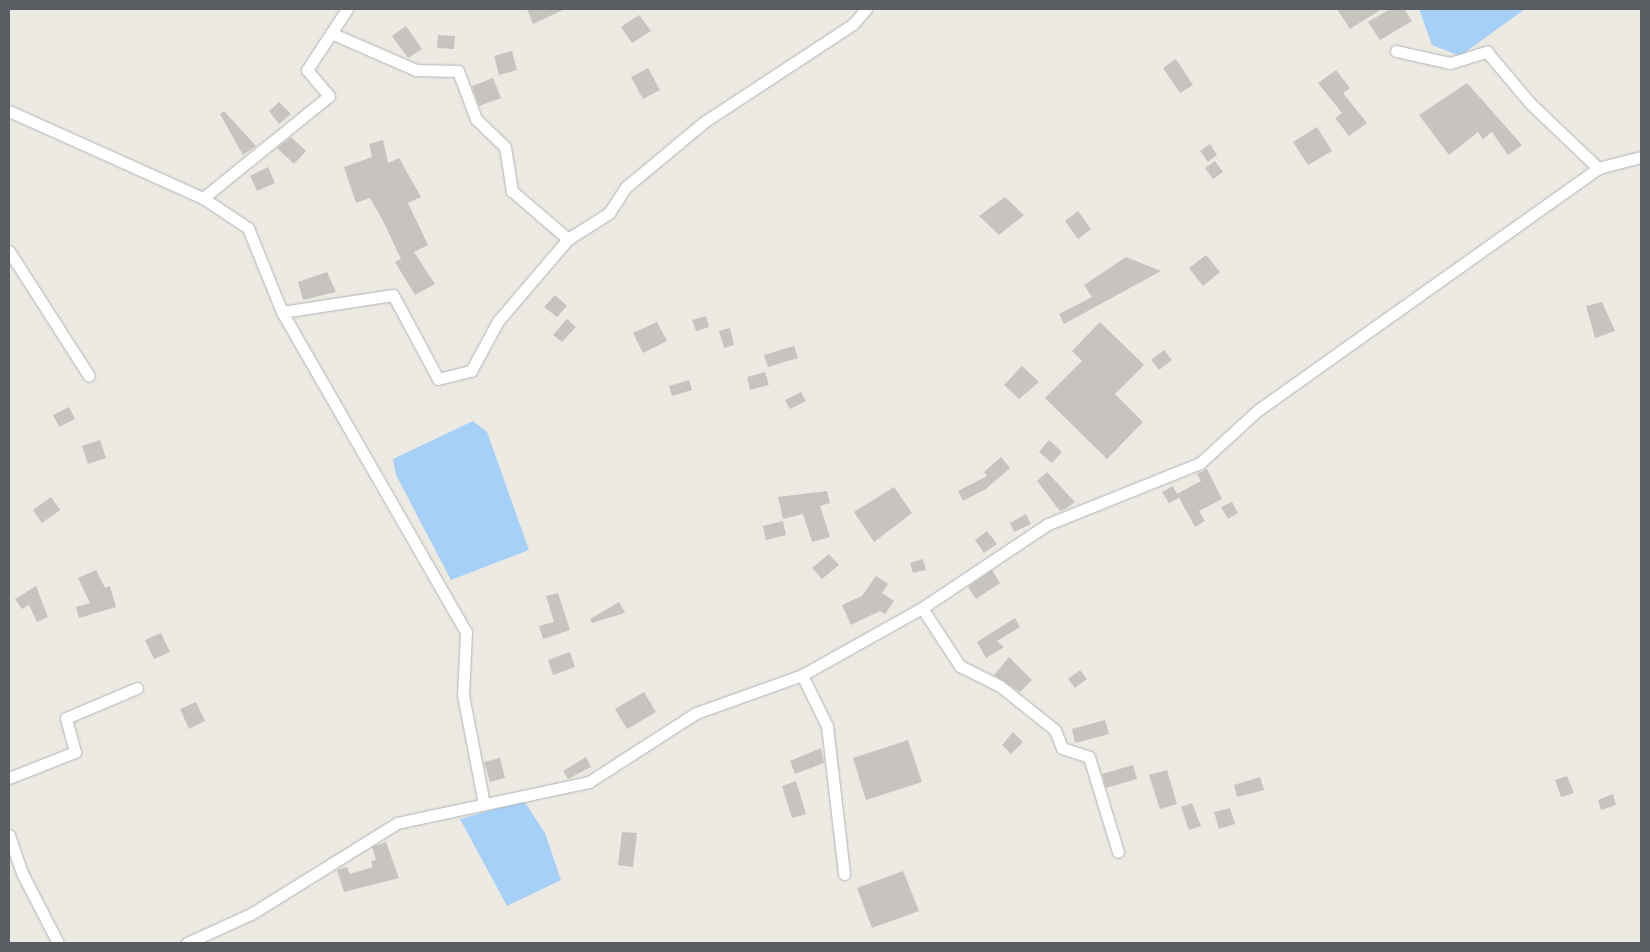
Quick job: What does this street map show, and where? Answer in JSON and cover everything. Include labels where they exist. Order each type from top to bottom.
[{"type":"street","points":[[203,198],[329,96],[307,70],[346,9]]},
{"type":"street","points":[[282,312],[392,295],[438,379],[471,371],[498,321],[568,238],[608,213],[626,187],[704,122],[852,24],[866,9]]},
{"type":"street","points":[[331,33],[416,70],[458,71],[476,119],[505,147],[512,191],[568,238]]},
{"type":"street","points":[[1396,51],[1450,62],[1487,52],[1531,104],[1598,168]]},
{"type":"street","points":[[9,111],[203,198],[248,228],[282,312],[466,632],[463,695],[484,804]]},
{"type":"street","points":[[187,943],[251,914],[397,823],[589,782],[696,713],[802,675],[922,608],[1048,524],[1200,463],[1258,410],[1598,168],[1641,157]]},
{"type":"street","points":[[9,251],[89,376]]},
{"type":"street","points":[[922,608],[960,666],[1000,686],[1054,730],[1062,748],[1089,757],[1118,852]]},
{"type":"street","points":[[802,675],[827,726],[844,874]]},
{"type":"street","points":[[9,778],[75,752],[66,718],[137,688]]},
{"type":"street","points":[[9,835],[22,873],[58,943]]},
{"type":"water","points":[[1419,9],[1525,9],[1460,56],[1432,45]]},
{"type":"water","points":[[473,421],[487,432],[529,550],[451,580],[396,475],[393,459]]},
{"type":"water","points":[[524,801],[545,833],[561,880],[507,906],[460,819]]},
{"type":"building","points":[[527,9],[565,9],[533,24]]},
{"type":"building","points":[[1337,9],[1382,9],[1350,29]]},
{"type":"building","points":[[1390,9],[1404,9],[1412,21],[1380,40],[1368,22]]},
{"type":"building","points":[[639,15],[651,31],[632,43],[621,27]]},
{"type":"building","points":[[406,26],[422,49],[408,58],[392,36]]},
{"type":"building","points":[[438,35],[455,36],[454,49],[437,48]]},
{"type":"building","points":[[512,51],[517,70],[499,75],[494,56]]},
{"type":"building","points":[[1176,59],[1193,85],[1180,93],[1163,68]]},
{"type":"building","points":[[648,68],[660,90],[643,99],[631,77]]},
{"type":"building","points":[[1336,70],[1350,88],[1343,93],[1367,123],[1349,136],[1335,118],[1342,113],[1318,83]]},
{"type":"building","points":[[493,78],[501,98],[479,106],[472,86]]},
{"type":"building","points":[[1467,83],[1522,145],[1508,155],[1492,132],[1483,139],[1478,132],[1449,155],[1419,115]]},
{"type":"building","points":[[279,102],[291,114],[279,124],[269,111]]},
{"type":"building","points":[[224,111],[256,146],[243,155],[220,114]]},
{"type":"building","points":[[1317,127],[1332,151],[1308,165],[1293,142]]},
{"type":"building","points":[[291,137],[306,151],[294,164],[277,148]]},
{"type":"building","points":[[383,140],[388,163],[399,158],[421,197],[408,203],[428,245],[414,252],[435,284],[415,295],[395,262],[401,259],[383,221],[370,198],[356,203],[344,167],[372,157],[369,144]]},
{"type":"building","points":[[1210,144],[1217,155],[1208,162],[1200,151]]},
{"type":"building","points":[[1215,161],[1223,172],[1213,179],[1205,168]]},
{"type":"building","points":[[268,167],[275,183],[257,191],[250,176]]},
{"type":"building","points":[[1005,197],[1024,215],[999,235],[979,216]]},
{"type":"building","points":[[1078,211],[1091,229],[1078,239],[1065,221]]},
{"type":"building","points":[[1206,255],[1220,272],[1203,286],[1189,268]]},
{"type":"building","points":[[1126,257],[1161,271],[1064,324],[1059,314],[1092,297],[1084,285]]},
{"type":"building","points":[[327,272],[336,292],[303,300],[298,282]]},
{"type":"building","points":[[555,295],[567,306],[557,317],[544,307]]},
{"type":"building","points":[[1602,302],[1615,331],[1595,338],[1586,306]]},
{"type":"building","points":[[706,316],[709,327],[696,331],[692,320]]},
{"type":"building","points":[[567,319],[576,327],[562,342],[553,335]]},
{"type":"building","points":[[657,322],[667,341],[643,353],[633,333]]},
{"type":"building","points":[[1100,322],[1144,365],[1115,394],[1143,422],[1107,459],[1045,398],[1082,361],[1072,351]]},
{"type":"building","points":[[730,328],[734,345],[724,348],[719,331]]},
{"type":"building","points":[[794,346],[798,358],[768,367],[764,355]]},
{"type":"building","points":[[1164,350],[1172,360],[1159,370],[1151,360]]},
{"type":"building","points":[[1022,366],[1039,382],[1019,399],[1004,385]]},
{"type":"building","points":[[765,372],[769,385],[750,390],[747,377]]},
{"type":"building","points":[[689,380],[692,390],[672,396],[669,386]]},
{"type":"building","points":[[801,392],[806,401],[790,409],[785,400]]},
{"type":"building","points":[[69,407],[75,419],[59,427],[53,415]]},
{"type":"building","points":[[100,440],[106,458],[88,464],[82,446]]},
{"type":"building","points":[[1049,440],[1062,452],[1052,463],[1039,452]]},
{"type":"building","points":[[1001,457],[1010,468],[986,489],[963,501],[958,491],[987,476],[984,472]]},
{"type":"building","points":[[1207,469],[1222,499],[1199,511],[1205,521],[1195,527],[1177,494],[1201,481],[1197,474]]},
{"type":"building","points":[[1047,472],[1075,502],[1065,509],[1060,511],[1037,481]]},
{"type":"building","points":[[1173,486],[1179,498],[1169,503],[1162,492]]},
{"type":"building","points":[[894,487],[912,513],[874,542],[854,512]]},
{"type":"building","points":[[827,491],[830,503],[820,506],[830,537],[812,542],[803,514],[783,519],[778,497]]},
{"type":"building","points":[[51,497],[60,510],[42,523],[33,510]]},
{"type":"building","points":[[1232,502],[1238,513],[1228,519],[1221,507]]},
{"type":"building","points":[[1026,514],[1031,524],[1014,532],[1010,523]]},
{"type":"building","points":[[783,521],[786,535],[766,540],[763,526]]},
{"type":"building","points":[[987,531],[997,544],[984,553],[975,540]]},
{"type":"building","points":[[829,554],[839,565],[822,579],[812,568]]},
{"type":"building","points":[[923,559],[926,570],[913,573],[910,563]]},
{"type":"building","points":[[96,570],[105,588],[110,586],[116,607],[79,618],[76,607],[90,603],[78,578]]},
{"type":"building","points":[[992,570],[1000,583],[976,599],[968,587]]},
{"type":"building","points":[[876,576],[888,584],[882,593],[894,601],[885,614],[880,611],[851,625],[842,605],[862,596]]},
{"type":"building","points":[[36,586],[48,617],[37,622],[29,605],[22,609],[15,599]]},
{"type":"building","points":[[558,593],[570,630],[543,639],[539,626],[554,622],[546,596]]},
{"type":"building","points":[[619,602],[625,613],[592,623],[590,619]]},
{"type":"building","points":[[1015,618],[1020,627],[997,641],[1004,647],[986,658],[977,642]]},
{"type":"building","points":[[161,633],[170,652],[154,659],[145,640]]},
{"type":"building","points":[[570,652],[575,667],[553,675],[548,660]]},
{"type":"building","points":[[1009,657],[1032,680],[1020,692],[994,675]]},
{"type":"building","points":[[1080,670],[1087,679],[1075,688],[1068,679]]},
{"type":"building","points":[[644,692],[656,712],[627,729],[615,709]]},
{"type":"building","points":[[196,702],[205,721],[189,729],[180,709]]},
{"type":"building","points":[[1105,720],[1109,734],[1075,743],[1072,729]]},
{"type":"building","points":[[1013,732],[1023,742],[1011,754],[1002,745]]},
{"type":"building","points":[[908,740],[922,782],[866,800],[853,758]]},
{"type":"building","points":[[821,748],[824,763],[795,774],[790,761]]},
{"type":"building","points":[[586,757],[591,767],[568,779],[563,771]]},
{"type":"building","points":[[500,758],[505,778],[490,782],[484,762]]},
{"type":"building","points":[[1133,765],[1137,779],[1106,788],[1102,774]]},
{"type":"building","points":[[1167,770],[1177,804],[1160,809],[1149,775]]},
{"type":"building","points":[[1567,776],[1574,793],[1561,797],[1555,780]]},
{"type":"building","points":[[1260,777],[1264,790],[1237,797],[1234,785]]},
{"type":"building","points":[[796,781],[806,814],[792,818],[782,786]]},
{"type":"building","points":[[1613,794],[1616,805],[1601,810],[1598,800]]},
{"type":"building","points":[[1192,803],[1201,826],[1189,830],[1181,807]]},
{"type":"building","points":[[1230,808],[1235,824],[1219,829],[1214,812]]},
{"type":"building","points":[[622,832],[637,833],[633,867],[618,865]]},
{"type":"building","points":[[386,842],[399,878],[344,892],[337,870],[347,867],[350,874],[373,867],[371,861],[376,860],[372,847]]},
{"type":"building","points":[[903,871],[919,911],[872,928],[857,888]]}]
